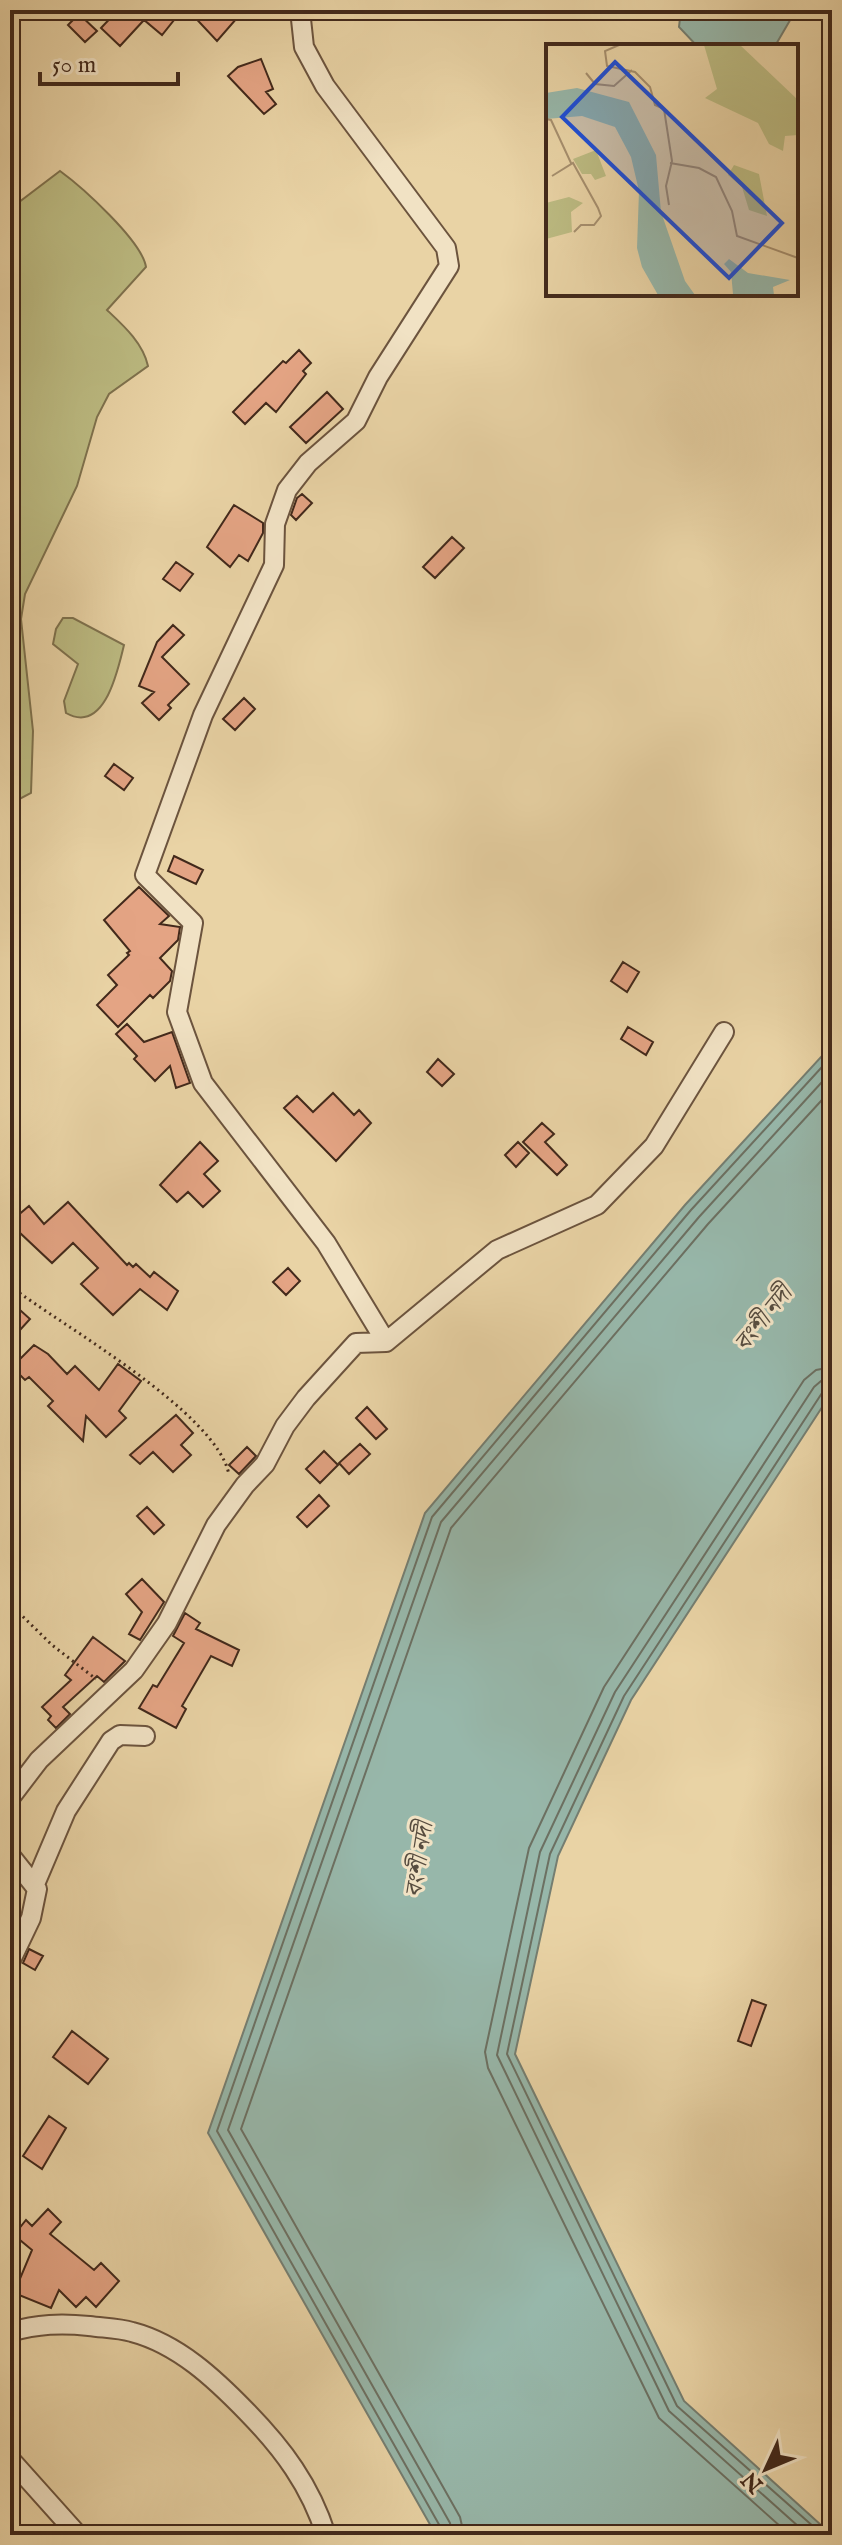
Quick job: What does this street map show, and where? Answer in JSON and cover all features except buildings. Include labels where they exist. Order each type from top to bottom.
[{"type":"street","points":[[300,10],[304,47],[325,86],[446,248],[449,266],[378,377],[356,421],[308,463],[287,490],[275,524],[274,565],[203,715],[145,875],[193,923],[177,1012],[203,1083],[326,1243],[386,1342]]},
{"type":"street","points":[[10,1798],[39,1760],[134,1670],[167,1623],[216,1525],[265,1464],[285,1426],[306,1398],[356,1343],[386,1342],[497,1250],[597,1205],[654,1146],[724,1032]]},
{"type":"street","points":[[35,1884],[66,1811],[111,1741],[120,1735],[145,1736]]},
{"type":"street","points":[[10,1855],[37,1889],[31,1918],[10,1962]]},
{"type":"street","points":[[10,2332],[55,2323],[116,2329],[133,2332],[187,2358],[236,2401],[281,2449],[302,2478],[317,2507],[326,2535]]},
{"type":"street","points":[[10,2459],[78,2535]]},
{"type":"path","points":[[10,1286],[119,1360],[173,1403],[216,1446],[225,1459],[229,1482]]},
{"type":"path","points":[[10,1604],[52,1645],[112,1691]]},
{"type":"shaded area","points":[[60,171],[110,215],[142,256],[146,267],[107,310],[137,342],[148,366],[109,394],[97,417],[77,486],[25,594],[21,619],[33,731],[31,793],[10,804],[10,209]]},
{"type":"shaded area","points":[[63,618],[73,618],[124,645],[107,696],[91,715],[79,717],[66,713],[64,701],[78,664],[53,644],[56,629]]},
{"type":"water","points":[[681,10],[796,10],[776,44],[695,44],[679,27]]},
{"type":"water","name":"বংশী নদী","points":[[832,1045],[832,1392],[631,1700],[558,1856],[515,2054],[684,2401],[832,2535],[436,2535],[208,2133],[425,1513],[685,1205]]}]
